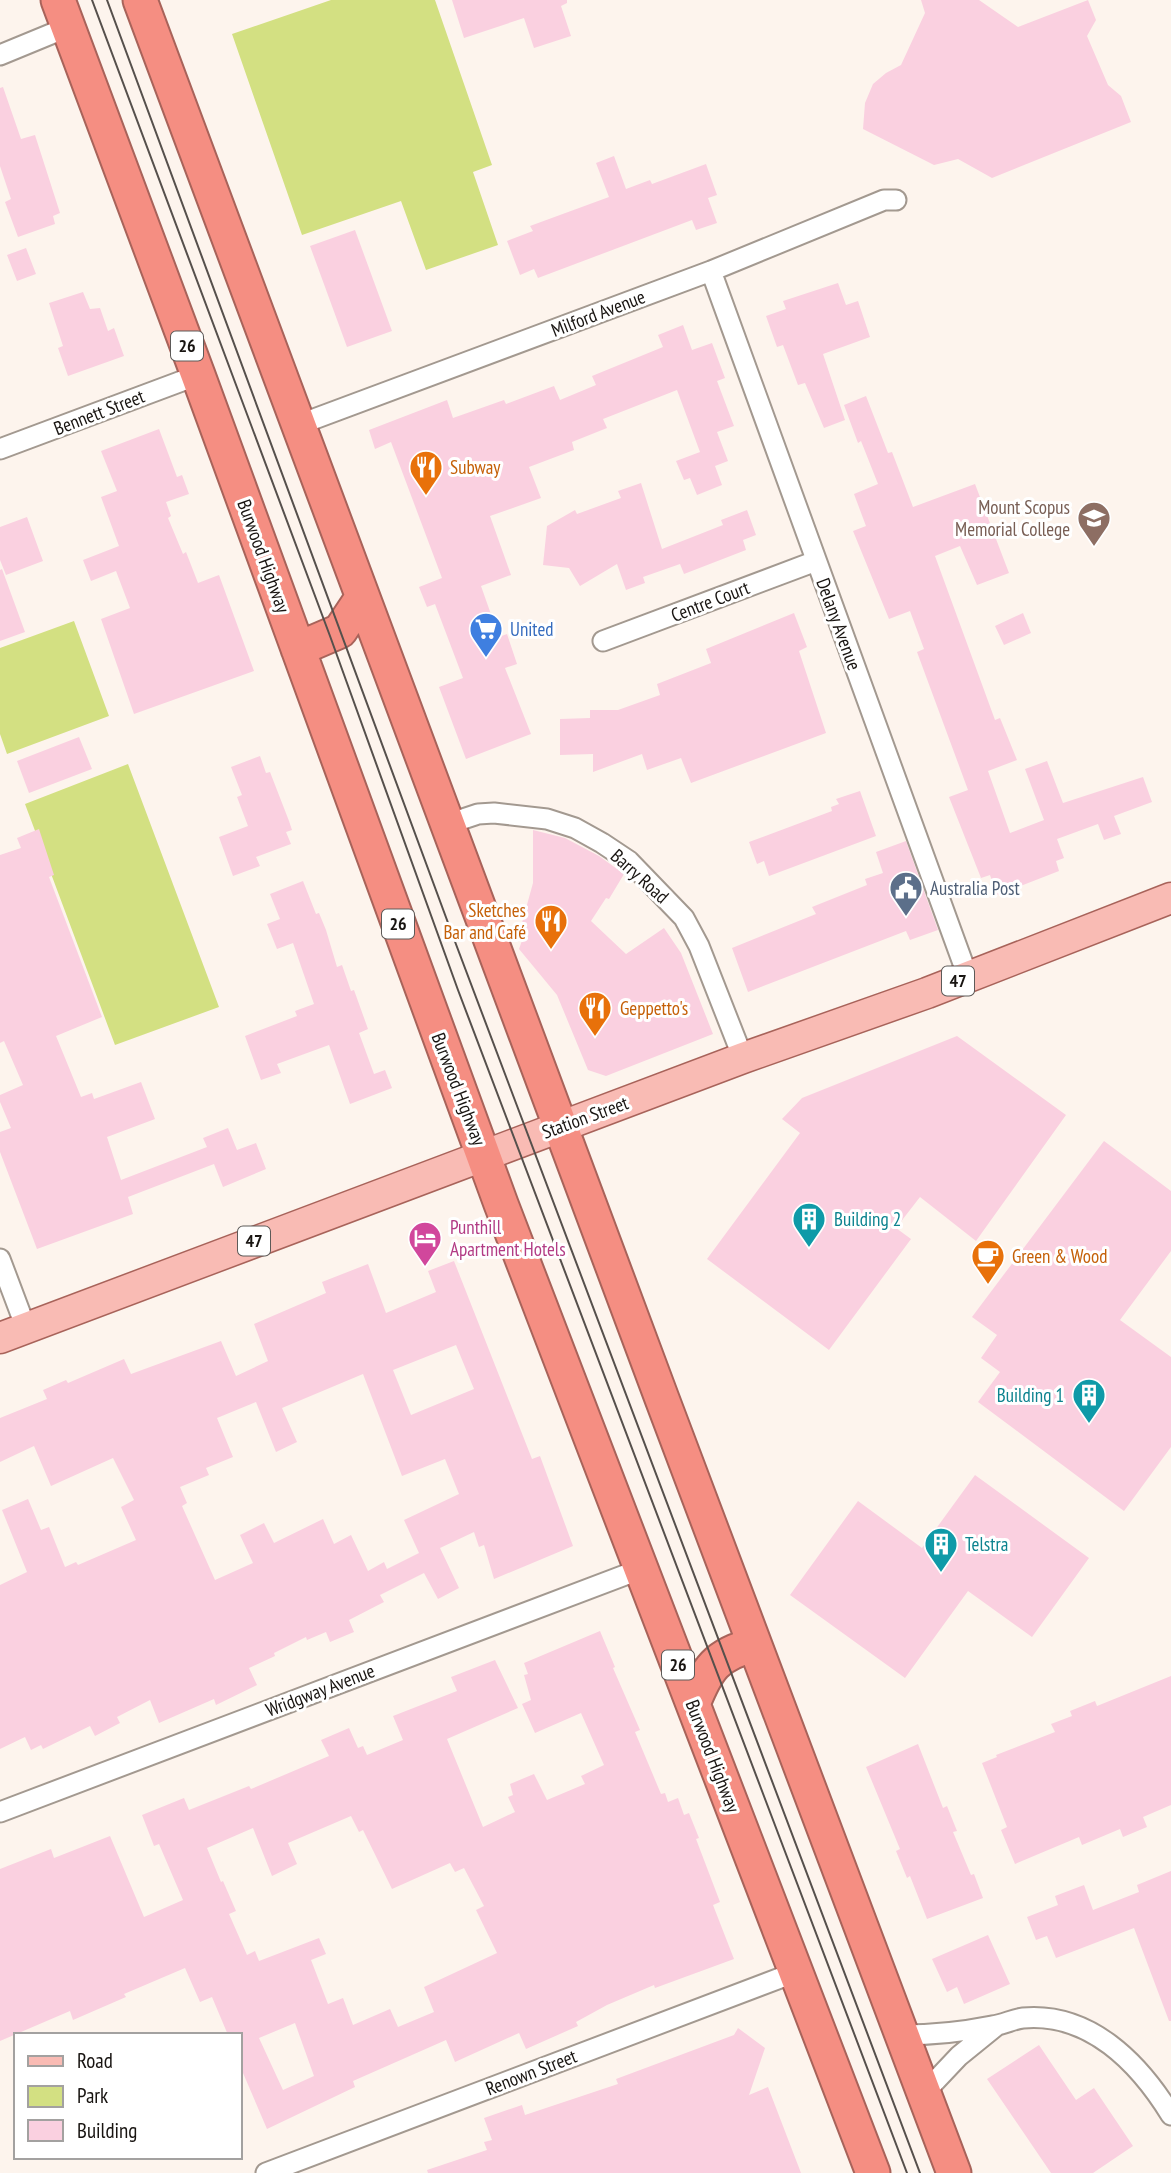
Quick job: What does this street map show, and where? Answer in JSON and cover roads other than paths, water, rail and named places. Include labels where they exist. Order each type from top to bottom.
[{"type":"highway","points":[[140,0],[954,2173]]},
{"type":"highway","name":"Burwood Highway","points":[[63,14],[484,1156],[873,2173]]},
{"type":"highway","points":[[298,649],[340,631],[362,598]]},
{"type":"highway","points":[[693,1704],[714,1663],[736,1649],[754,1645]]},
{"type":"main road","name":"Station Street","points":[[13,1333],[743,1058],[968,977],[1171,898]]},
{"type":"street","points":[[0,55],[63,14]]},
{"type":"street","name":"Milford Avenue","points":[[298,425],[711,271],[884,200],[896,200]]},
{"type":"street","name":"Delany Avenue","points":[[711,271],[968,977]]},
{"type":"street","name":"Bennett Street","points":[[0,449],[198,375]]},
{"type":"street","name":"Centre Court","points":[[603,641],[816,561]]},
{"type":"street","name":"Barry Road","points":[[448,824],[478,814],[547,819],[575,828],[628,862],[684,918],[699,946],[743,1058]]},
{"type":"street","points":[[0,1259],[13,1333]]},
{"type":"street","name":"Wridgway Avenue","points":[[0,1812],[641,1569]]},
{"type":"street","name":"Renown Street","points":[[266,2173],[796,1972]]},
{"type":"street","points":[[902,2035],[943,2035],[996,2026],[1021,2018],[1048,2018],[1078,2026],[1104,2039],[1132,2061],[1171,2115]]},
{"type":"street","points":[[924,2093],[959,2056],[996,2026]]},
{"type":"tram line","points":[[92,0],[330,636],[458,990],[907,2173]]},
{"type":"tram line","points":[[107,0],[454,939],[920,2173]]},
{"type":"place","name":"Subway","points":[[426,497]]},
{"type":"place","name":"Mount Scopus Memorial College","points":[[1094,548]]},
{"type":"place","name":"United","points":[[486,659]]},
{"type":"place","name":"Australia Post","points":[[906,918]]},
{"type":"place","name":"Sketches Bar and Café","points":[[551,951]]},
{"type":"place","name":"Geppetto's","points":[[595,1038]]},
{"type":"place","name":"Building 2","points":[[809,1249]]},
{"type":"place","name":"Punthill Apartment Hotels","points":[[425,1268]]},
{"type":"place","name":"Green & Wood","points":[[988,1286]]},
{"type":"place","name":"Building 1","points":[[1089,1425]]},
{"type":"place","name":"Telstra","points":[[941,1574]]}]
